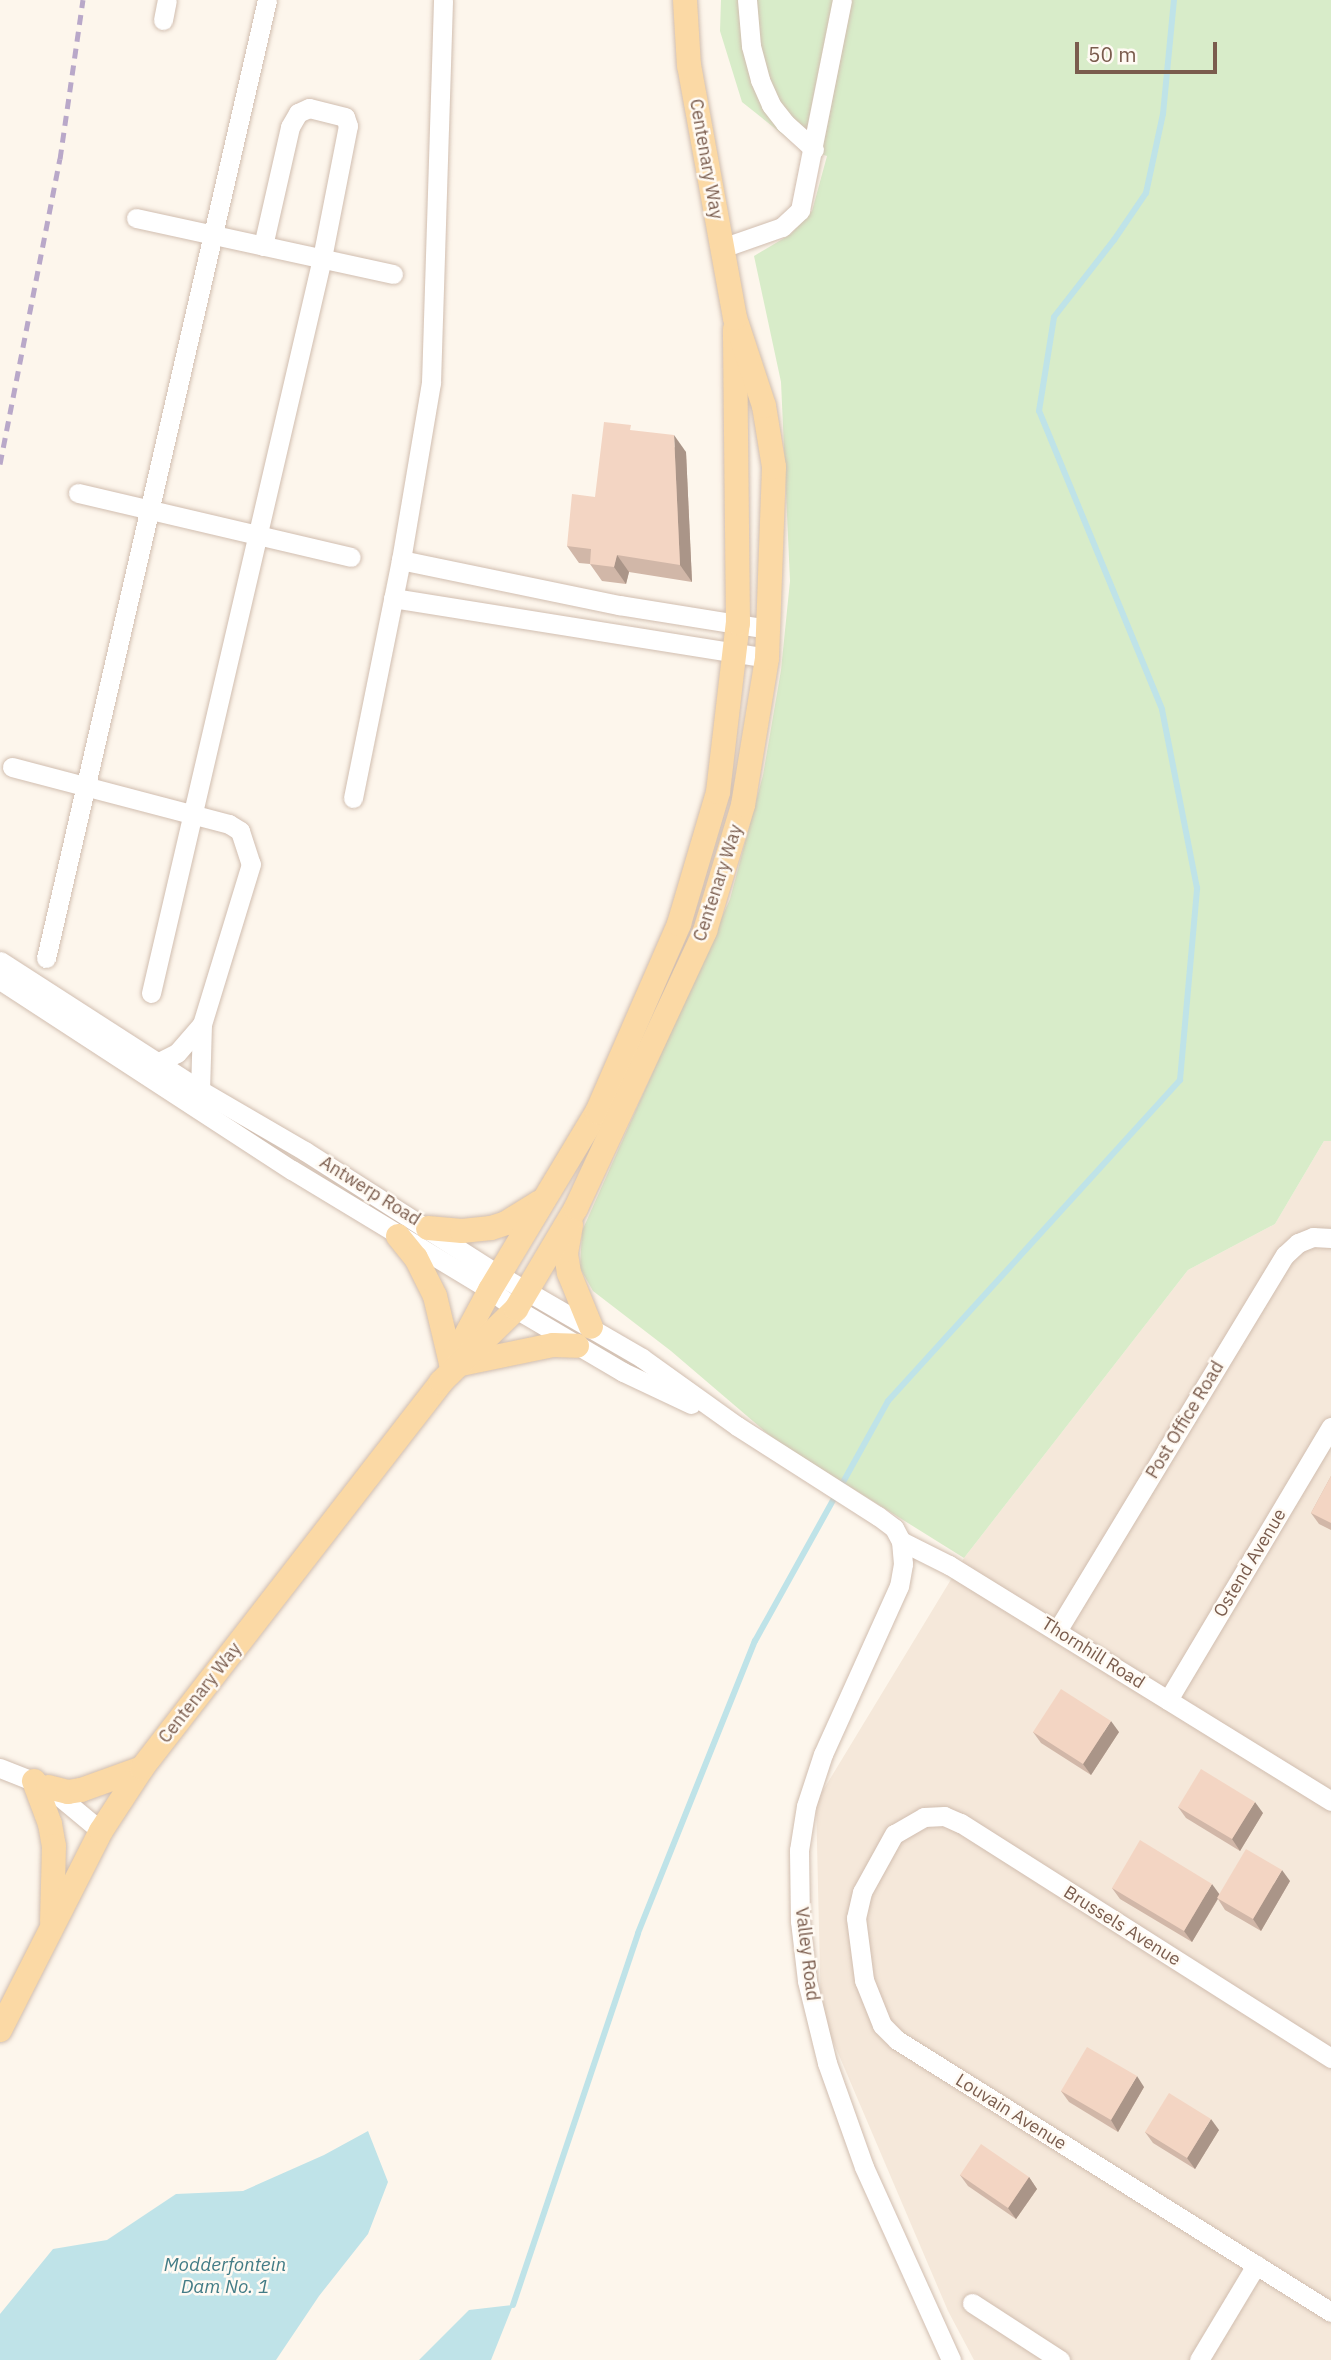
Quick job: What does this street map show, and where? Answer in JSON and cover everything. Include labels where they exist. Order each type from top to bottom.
[{"type":"main road","name":"Centenary Way","points":[[0,2030],[102,1830],[142,1768],[451,1370],[521,1300],[576,1208],[705,931],[743,805],[767,658],[774,467],[764,406],[735,318],[689,66],[685,0]]},
{"type":"main road","name":"Centenary Way","points":[[451,1370],[494,1282],[597,1112],[679,924],[718,792],[738,623],[735,318]]},
{"type":"main road","points":[[428,1228],[462,1231],[491,1228],[522,1214],[545,1198]]},
{"type":"main road","points":[[398,1236],[416,1258],[436,1296],[451,1370],[584,1337],[566,1254],[576,1208]]},
{"type":"main road","points":[[52,1929],[54,1846],[41,1784],[68,1792],[81,1790],[142,1768]]},
{"type":"street","points":[[163,20],[167,0]]},
{"type":"street","points":[[46,958],[267,0]]},
{"type":"street","points":[[353,798],[401,560],[431,383],[443,0]]},
{"type":"street","points":[[747,0],[751,46],[760,80],[771,105],[785,123],[814,149]]},
{"type":"street","points":[[722,248],[782,227],[800,210],[842,0]]},
{"type":"street","points":[[151,993],[322,258],[347,122],[345,117],[309,108],[298,113],[290,127],[262,246]]},
{"type":"street","points":[[136,218],[393,274]]},
{"type":"street","points":[[78,493],[351,557]]},
{"type":"street","points":[[401,560],[631,607],[769,629]]},
{"type":"street","points":[[393,598],[767,658]]},
{"type":"street","points":[[12,766],[229,824],[240,831],[251,864],[202,1024],[200,1090]]},
{"type":"street","name":"Antwerp Road","points":[[0,961],[200,1090],[428,1228],[494,1282],[521,1300],[584,1337],[642,1358],[737,1426],[858,1505]]},
{"type":"street","name":"Antwerp Road","points":[[0,980],[398,1236],[494,1282]]},
{"type":"street","points":[[159,1062],[177,1053],[202,1024]]},
{"type":"street","name":"Post Office Road","points":[[1057,1631],[1284,1255],[1298,1243],[1313,1237],[1331,1238]]},
{"type":"street","name":"Ostend Avenue","points":[[1168,1700],[1331,1427]]},
{"type":"street","name":"Thornhill Road","points":[[858,1505],[894,1528],[901,1541],[949,1565],[1331,1801]]},
{"type":"street","name":"Valley Road","points":[[901,1541],[904,1564],[899,1586],[823,1754],[806,1806],[799,1850],[800,1921],[807,1981],[827,2063],[864,2167],[951,2360]]},
{"type":"street","points":[[0,1768],[41,1784],[102,1830]]},
{"type":"street","name":"Brussels Avenue","points":[[908,1824],[924,1817],[944,1816],[960,1823],[1331,2058]]},
{"type":"street","name":"Louvain Avenue","points":[[908,1824],[894,1834],[879,1858],[862,1892],[856,1918],[864,1980],[882,2025],[897,2040],[1331,2312]]},
{"type":"street","points":[[1199,2360],[1256,2265]]},
{"type":"street","points":[[972,2303],[1059,2360]]},
{"type":"shaded area","points":[[1324,1141],[1331,1141],[1331,2360],[974,2360],[948,2311],[821,2013],[816,1802],[964,1558],[1188,1270],[1275,1224]]},
{"type":"green space","points":[[721,0],[1331,0],[1331,1141],[1324,1141],[1275,1224],[1188,1270],[964,1558],[775,1440],[671,1351],[593,1291],[580,1268],[582,1231],[730,899],[763,775],[781,670],[790,581],[781,382],[754,256],[791,234],[812,211],[827,156],[797,146],[742,102],[720,31]]},
{"type":"water","name":"Modderfontein Dam No. 1","points":[[368,2131],[388,2182],[368,2234],[319,2296],[276,2360],[0,2360],[0,2314],[53,2249],[107,2240],[176,2194],[243,2191],[324,2155]]},
{"type":"water","points":[[513,2305],[491,2360],[419,2360],[469,2310]]},
{"type":"building","points":[[604,422],[631,425],[630,430],[674,435],[680,565],[617,555],[614,567],[590,564],[591,549],[567,546],[572,494],[595,497]]},
{"type":"building","points":[[1331,1476],[1331,1523],[1311,1513]]},
{"type":"building","points":[[1061,1689],[1111,1721],[1083,1764],[1033,1732]]},
{"type":"building","points":[[1201,1769],[1255,1802],[1232,1839],[1178,1807]]},
{"type":"building","points":[[1140,1840],[1212,1884],[1184,1931],[1112,1888]]},
{"type":"building","points":[[1246,1849],[1282,1870],[1253,1919],[1217,1898]]},
{"type":"building","points":[[1087,2047],[1137,2076],[1111,2120],[1061,2091]]},
{"type":"building","points":[[1169,2093],[1211,2119],[1187,2158],[1145,2132]]},
{"type":"building","points":[[981,2144],[1029,2177],[1008,2208],[960,2175]]},
{"type":"waterway","points":[[513,2305],[638,1933],[755,1641],[888,1401],[1180,1080],[1197,888],[1162,709],[1039,411],[1054,317],[1114,240],[1146,193],[1163,114],[1174,0]]},
{"type":"railway","points":[[0,464],[60,159],[83,0]]}]
